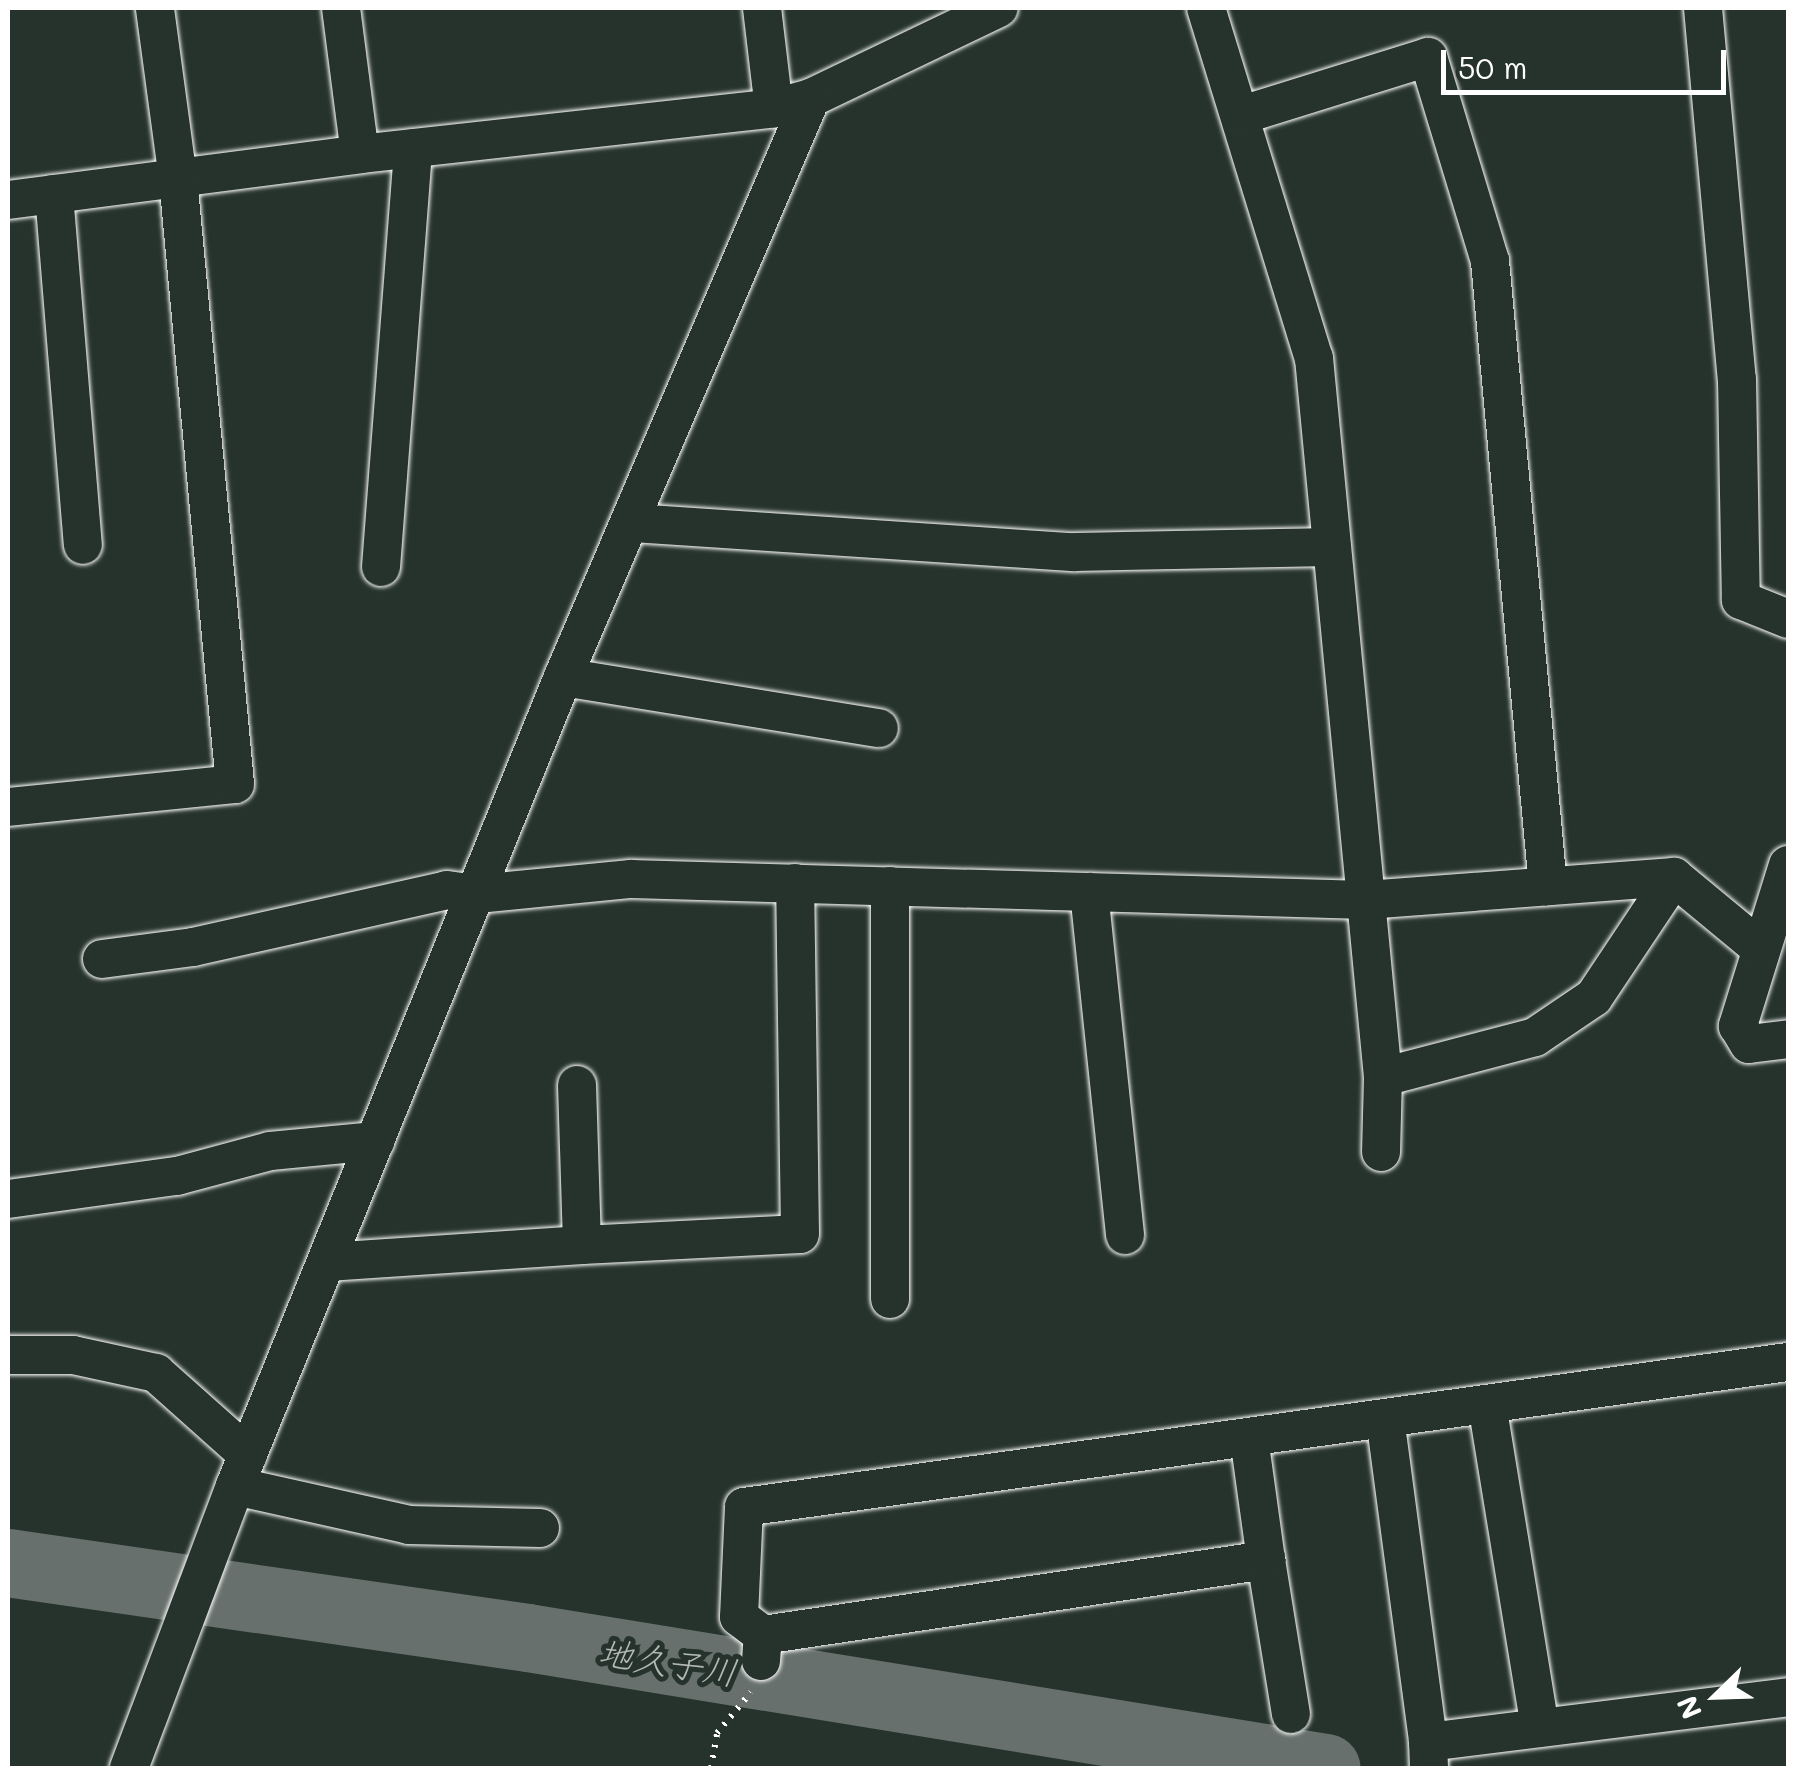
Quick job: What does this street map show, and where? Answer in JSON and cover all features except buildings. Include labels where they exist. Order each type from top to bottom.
[{"type":"street","points":[[8,807],[235,784],[178,178],[155,8]]},
{"type":"street","points":[[342,8],[360,154]]},
{"type":"street","points":[[762,8],[774,108]]},
{"type":"street","points":[[8,200],[360,154],[774,108],[811,98],[998,8]]},
{"type":"street","points":[[1206,8],[1242,114],[1268,221],[1314,358],[1383,1077],[1381,1152]]},
{"type":"street","points":[[1703,8],[1737,379],[1741,600],[1788,619]]},
{"type":"street","points":[[1242,114],[1428,57],[1490,262],[1548,886]]},
{"type":"street","points":[[129,1768],[241,1470],[564,678],[633,524],[811,98]]},
{"type":"street","points":[[381,568],[414,148]]},
{"type":"street","points":[[54,194],[84,545]]},
{"type":"street","points":[[633,524],[1075,552],[1332,547]]},
{"type":"street","points":[[564,678],[879,728]]},
{"type":"street","points":[[1788,865],[1738,1026],[1748,1044],[1788,1039]]},
{"type":"street","points":[[1383,1077],[1535,1037],[1594,997],[1674,877]]},
{"type":"street","points":[[102,959],[192,947],[447,890],[476,894],[631,879],[1366,900],[1674,877],[1761,949]]},
{"type":"street","points":[[327,1262],[800,1234],[795,884]]},
{"type":"street","points":[[890,886],[890,1300]]},
{"type":"street","points":[[1089,892],[1125,1236]]},
{"type":"street","points":[[577,1084],[582,1246]]},
{"type":"street","points":[[8,1199],[177,1176],[270,1151],[376,1140]]},
{"type":"street","points":[[8,1355],[73,1354],[156,1373],[241,1470],[409,1525],[540,1528]]},
{"type":"street","points":[[1266,1560],[760,1661],[739,1617],[744,1507],[1788,1362]]},
{"type":"street","points":[[1487,1404],[1540,1728]]},
{"type":"street","points":[[1385,1418],[1429,1756],[1540,1728],[1788,1697]]},
{"type":"street","points":[[1249,1437],[1291,1714]]},
{"type":"path","points":[[711,1768],[717,1733],[760,1661]]},
{"type":"waterway","name":"地久子川","points":[[8,1563],[528,1638],[1326,1768]]}]
